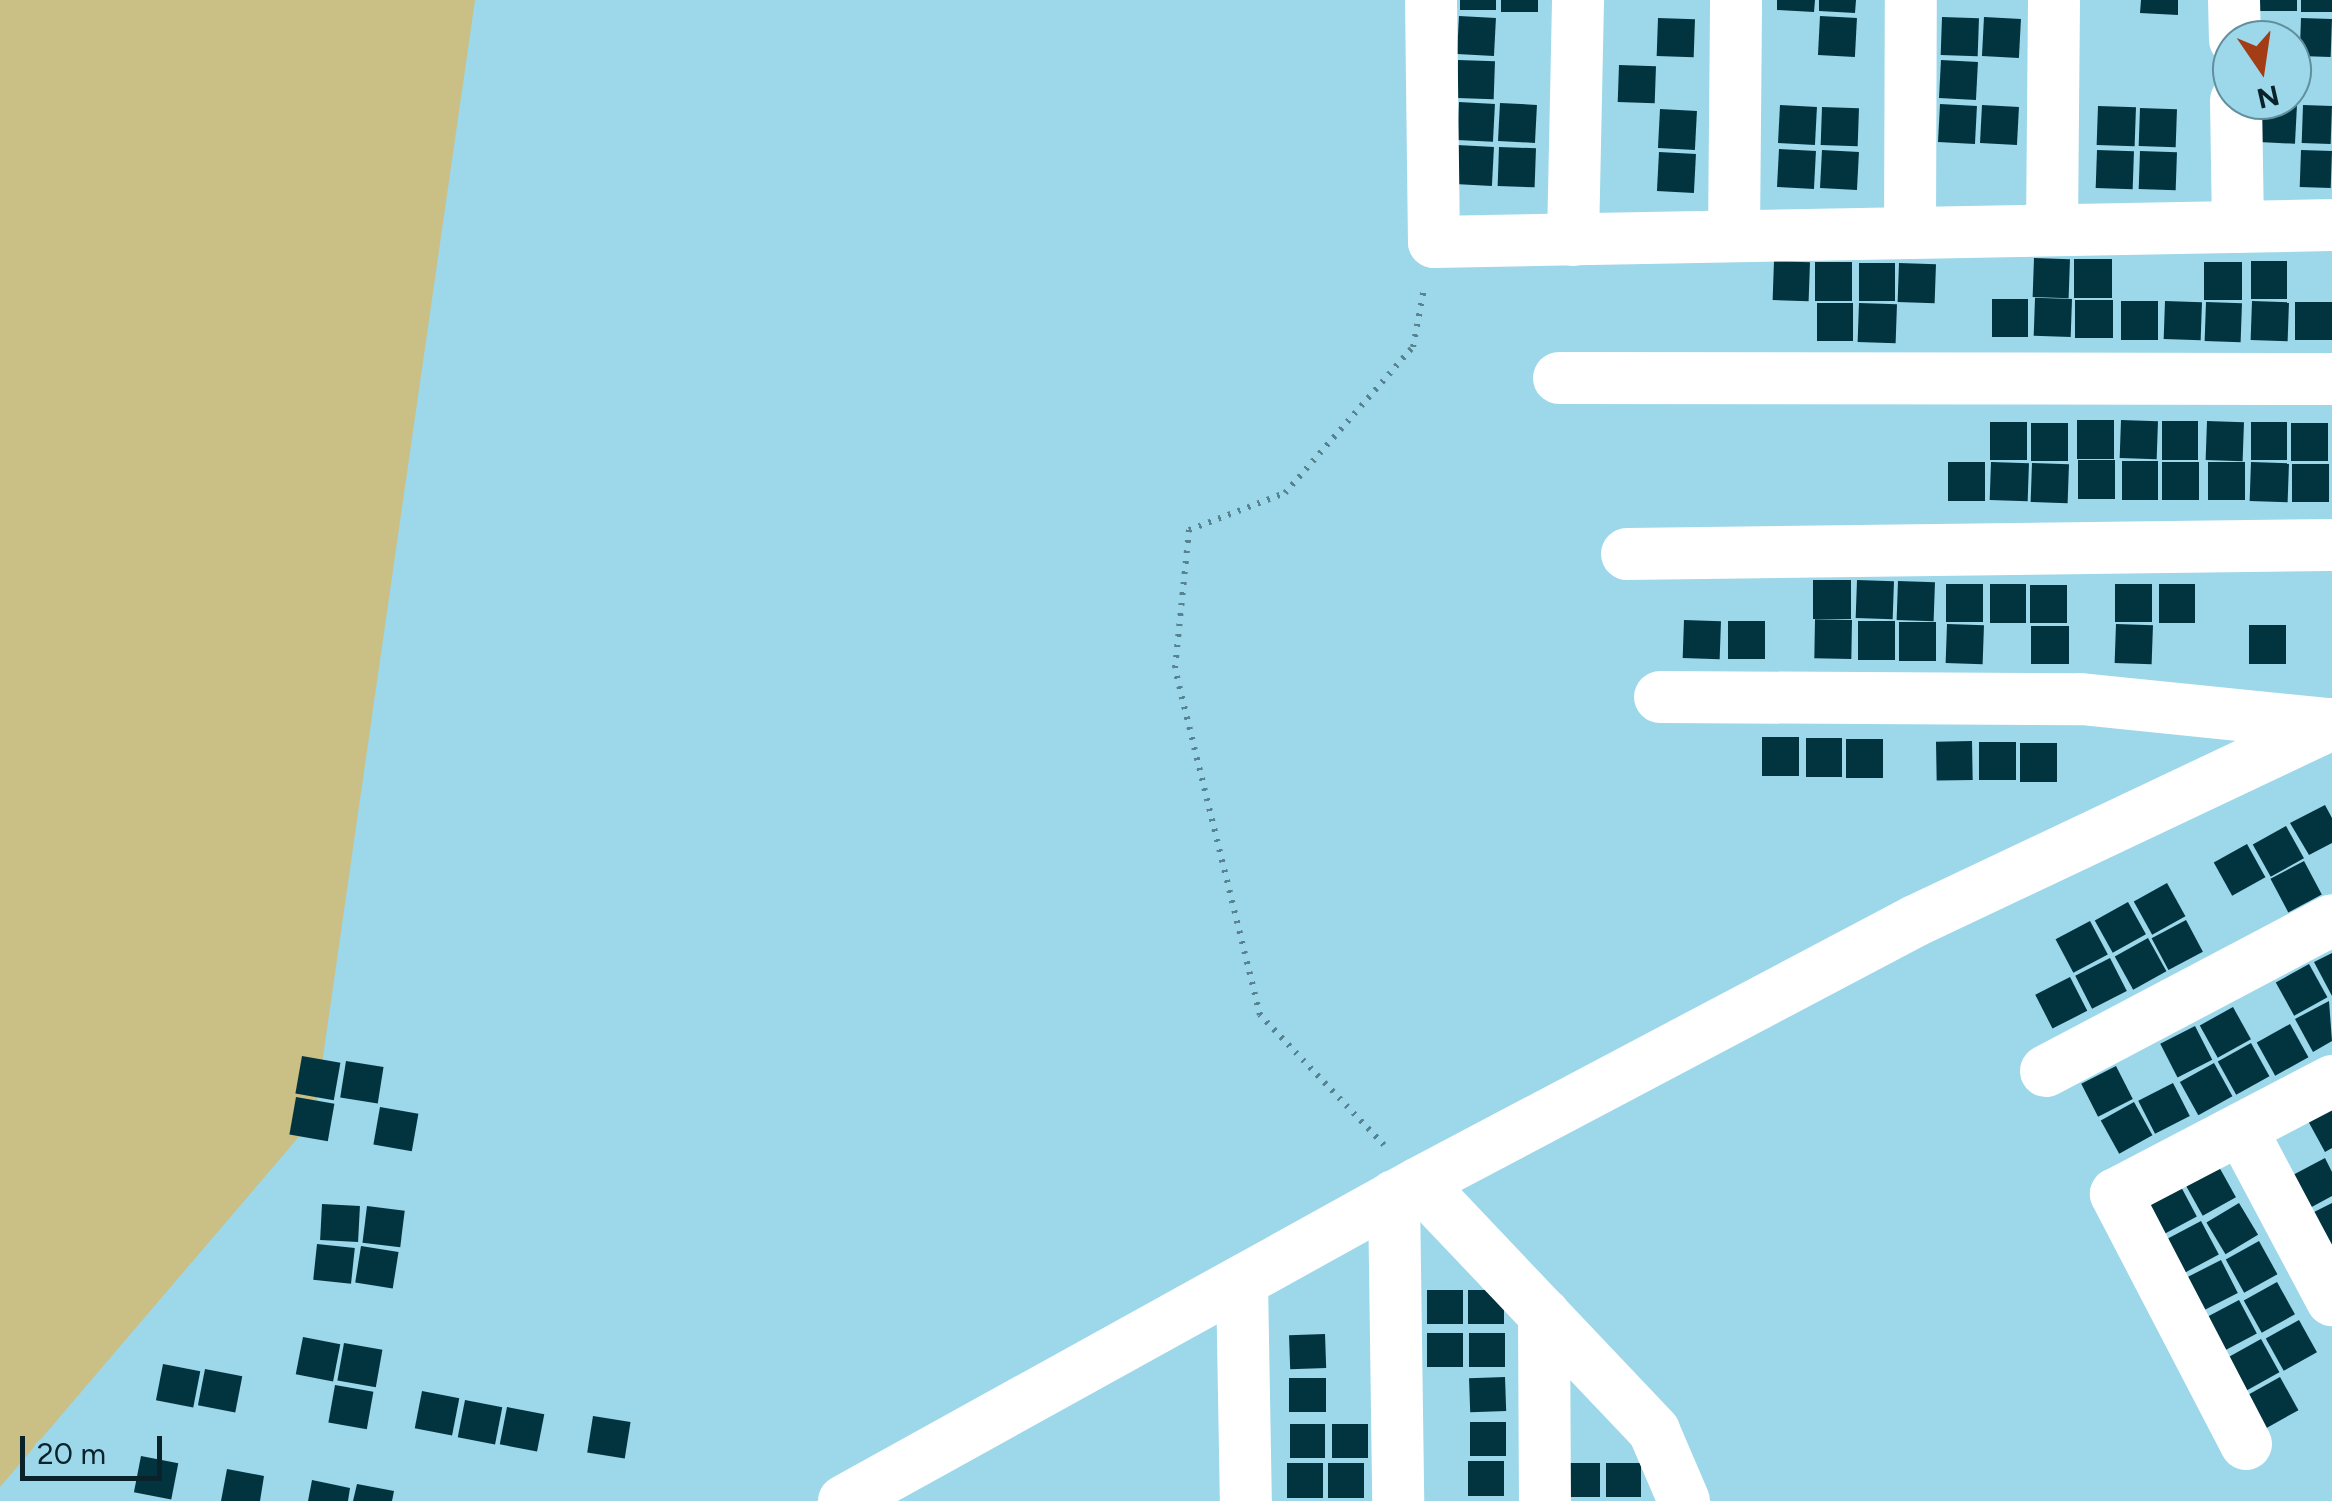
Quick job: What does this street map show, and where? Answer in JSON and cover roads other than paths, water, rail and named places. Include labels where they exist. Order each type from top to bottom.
[{"type":"street","points":[[1431,0],[1434,242],[2332,224]]},
{"type":"street","points":[[1573,240],[1578,0]]},
{"type":"street","points":[[1734,236],[1736,0]]},
{"type":"street","points":[[1910,233],[1912,0]]},
{"type":"street","points":[[2052,230],[2054,0]]},
{"type":"street","points":[[2236,120],[2238,226]]},
{"type":"street","points":[[1559,378],[2332,379]]},
{"type":"street","points":[[1627,554],[2332,545]]},
{"type":"street","points":[[1660,697],[2081,699],[2331,724]]},
{"type":"street","points":[[844,1501],[1407,1190],[1915,921],[2331,724]]},
{"type":"street","points":[[2046,1071],[2332,920]]},
{"type":"street","points":[[2246,1444],[2116,1194],[2332,1081]]},
{"type":"street","points":[[2241,1129],[2332,1300]]},
{"type":"street","points":[[1407,1190],[1544,1314],[1654,1431],[1684,1501]]},
{"type":"street","points":[[1398,1501],[1407,1190]]},
{"type":"street","points":[[1242,1281],[1246,1501]]},
{"type":"street","points":[[1544,1314],[1545,1501]]}]
